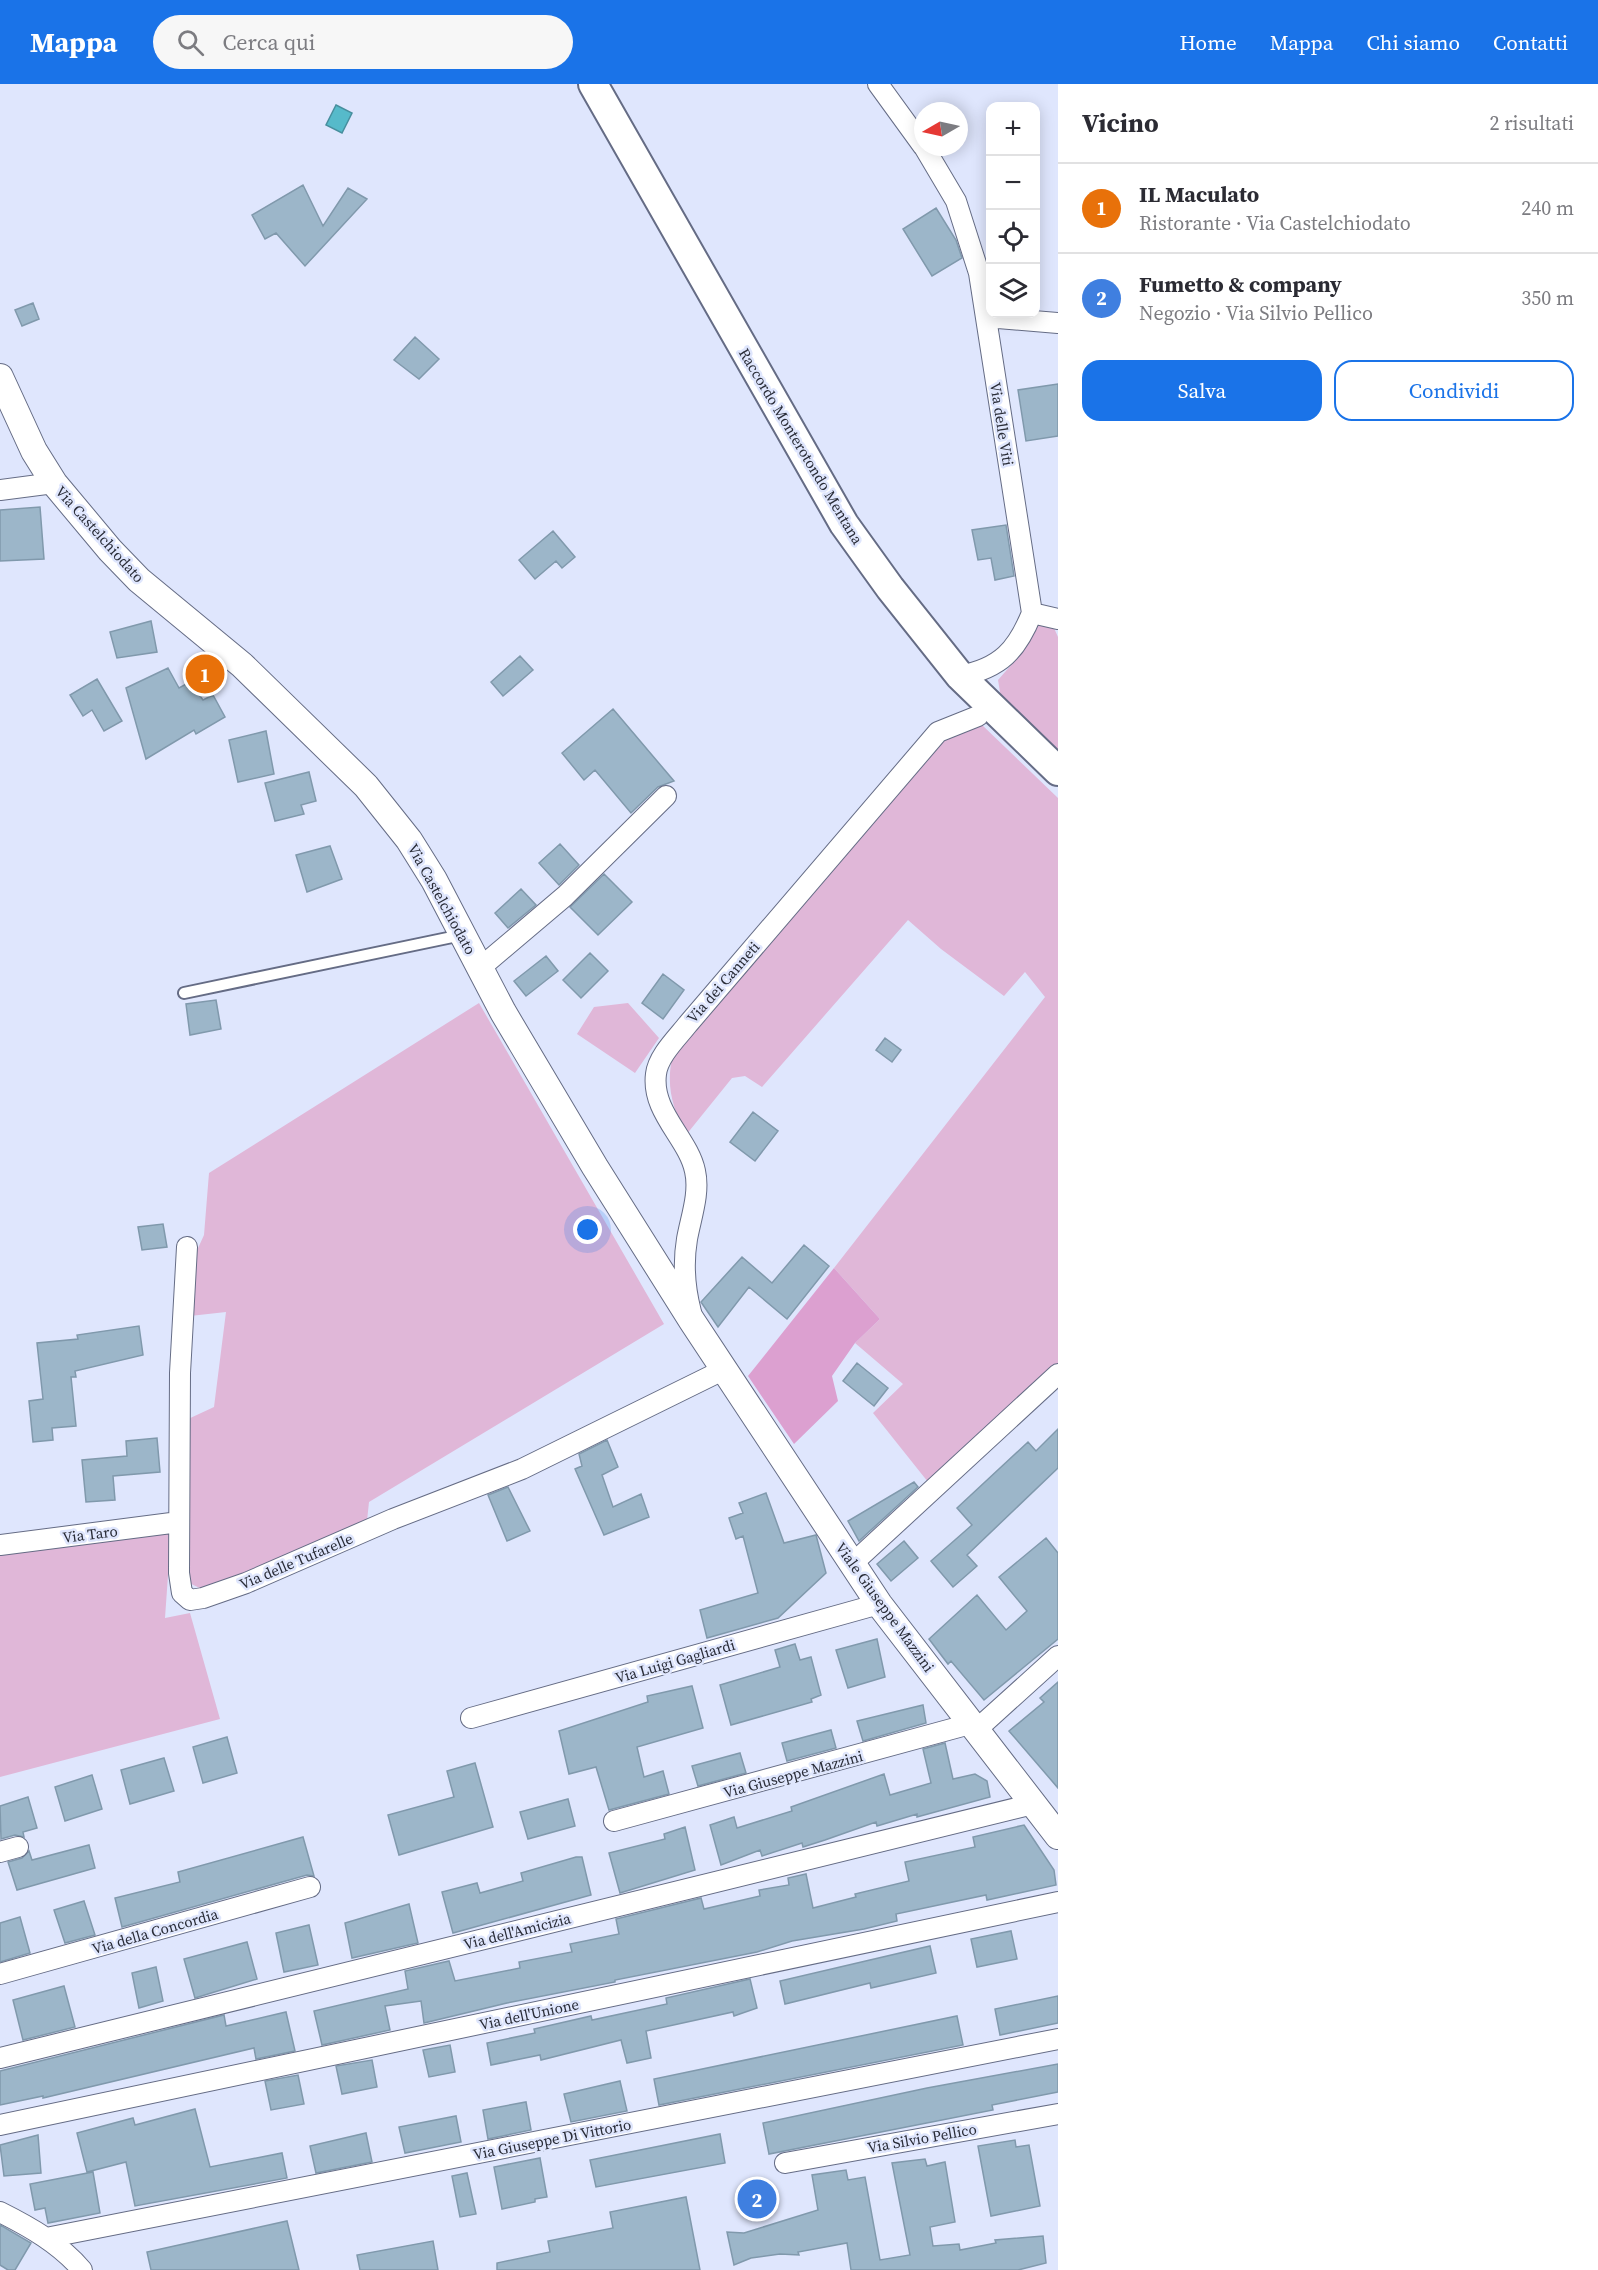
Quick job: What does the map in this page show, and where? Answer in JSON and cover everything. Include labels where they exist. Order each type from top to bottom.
[{"type":"main road","name":"Raccordo Monterotondo Mentana","points":[[593,84],[844,524],[890,588],[960,676],[1058,771]]},
{"type":"street","name":"Via delle Viti","points":[[878,84],[914,134]]},
{"type":"street","name":"Via delle Viti","points":[[929,156],[956,201],[966,227],[981,282],[986,317]]},
{"type":"street","name":"Via delle Viti","points":[[986,318],[1032,613]]},
{"type":"street","points":[[1000,318],[1058,322]]},
{"type":"street","name":"Via Castelchiodato","points":[[0,377],[34,451],[54,483],[139,580],[242,665],[366,786],[418,854],[503,1012],[588,1156],[725,1369]]},
{"type":"street","points":[[0,490],[54,483]]},
{"type":"street","points":[[960,676],[985,669],[1006,656],[1020,639],[1032,613],[1058,619]]},
{"type":"street","name":"Via dei Canneti","points":[[692,1321],[687,1293],[686,1254],[696,1176],[693,1164],[658,1096],[656,1074],[659,1064],[688,1024],[938,732],[978,716]]},
{"type":"street","points":[[480,968],[565,896],[666,796]]},
{"type":"street","name":"Via delle Tufarelle","points":[[187,1247],[180,1373],[179,1582],[182,1593],[190,1600],[203,1598],[264,1576],[371,1528],[522,1469],[725,1369]]},
{"type":"street","name":"Viale Giuseppe Mazzini","points":[[725,1369],[879,1604],[1033,1804],[1056,1829]]},
{"type":"street","points":[[852,1564],[1058,1374]]},
{"type":"street","name":"Via Taro","points":[[0,1545],[179,1522]]},
{"type":"street","name":"Via Luigi Gagliardi","points":[[471,1718],[879,1604]]},
{"type":"street","points":[[973,1727],[1058,1656]]},
{"type":"street","name":"Via Giuseppe Mazzini","points":[[614,1821],[973,1727]]},
{"type":"street","name":"Via dell'Amicizia","points":[[0,2058],[1033,1804]]},
{"type":"street","name":"Via della Concordia","points":[[0,1974],[310,1887]]},
{"type":"street","name":"Via dell'Unione","points":[[0,2125],[1058,1902]]},
{"type":"street","name":"Via Giuseppe Di Vittorio","points":[[46,2238],[1058,2039]]},
{"type":"street","name":"Via Silvio Pellico","points":[[785,2163],[1058,2114]]},
{"type":"street","points":[[0,2212],[46,2238],[69,2255],[82,2270]]},
{"type":"lane","points":[[184,993],[462,934]]},
{"type":"shaded area","points":[[1042,622],[1054,628],[1058,637],[1058,760],[1001,698],[998,680],[1019,656],[1028,633]]},
{"type":"shaded area","points":[[981,724],[1058,798],[1058,1364],[928,1482],[873,1413],[903,1384],[855,1343],[880,1319],[834,1268],[1045,997],[1025,972],[1004,996],[941,949],[908,920],[762,1087],[745,1076],[732,1078],[686,1135],[672,1098],[670,1069],[672,1058],[944,734]]},
{"type":"shaded area","points":[[479,1003],[664,1324],[369,1502],[367,1521],[204,1590],[187,1582],[186,1420],[214,1407],[226,1312],[190,1316],[194,1257],[204,1235],[209,1173]]},
{"type":"shaded area","points":[[628,1003],[659,1038],[635,1073],[577,1034],[594,1007]]},
{"type":"shaded area","points":[[834,1268],[880,1319],[855,1343],[832,1376],[838,1401],[794,1444],[748,1376]]},
{"type":"shaded area","points":[[171,1533],[165,1618],[190,1613],[220,1719],[0,1777],[0,1554]]},
{"type":"water","points":[[336,105],[352,113],[342,133],[326,125]]},
{"type":"building","points":[[303,185],[323,226],[348,188],[367,199],[305,266],[276,233],[265,239],[252,215]]},
{"type":"building","points":[[936,208],[956,240],[962,258],[932,276],[903,229]]},
{"type":"building","points":[[33,303],[39,319],[22,326],[15,310]]},
{"type":"building","points":[[415,337],[439,359],[419,379],[394,360]]},
{"type":"building","points":[[1058,384],[1058,436],[1026,441],[1018,390]]},
{"type":"building","points":[[40,507],[44,559],[0,561],[0,510]]},
{"type":"building","points":[[1006,525],[1014,576],[995,580],[991,558],[978,560],[972,530]]},
{"type":"building","points":[[553,531],[575,557],[562,568],[556,561],[535,579],[519,560]]},
{"type":"building","points":[[151,621],[157,652],[117,658],[110,632]]},
{"type":"building","points":[[520,656],[533,670],[503,696],[491,682]]},
{"type":"building","points":[[168,668],[179,688],[190,682],[203,700],[213,695],[225,717],[196,734],[194,730],[146,759],[126,688]]},
{"type":"building","points":[[97,679],[122,721],[104,731],[92,710],[83,716],[70,695]]},
{"type":"building","points":[[613,709],[674,781],[658,787],[631,813],[595,770],[584,780],[562,753]]},
{"type":"building","points":[[266,731],[274,774],[238,782],[229,740]]},
{"type":"building","points":[[309,772],[316,801],[301,805],[304,814],[275,821],[265,783]]},
{"type":"building","points":[[560,844],[579,865],[559,885],[539,863]]},
{"type":"building","points":[[330,846],[342,879],[307,892],[296,855]]},
{"type":"building","points":[[604,874],[632,902],[598,935],[570,907]]},
{"type":"building","points":[[521,889],[536,905],[508,928],[495,913]]},
{"type":"building","points":[[590,953],[608,971],[581,998],[563,980]]},
{"type":"building","points":[[546,956],[558,971],[526,996],[514,981]]},
{"type":"building","points":[[663,974],[684,990],[663,1019],[642,1003]]},
{"type":"building","points":[[216,1000],[221,1029],[190,1035],[186,1004]]},
{"type":"building","points":[[885,1038],[901,1050],[892,1062],[876,1050]]},
{"type":"building","points":[[753,1112],[778,1131],[755,1161],[730,1142]]},
{"type":"building","points":[[163,1224],[167,1247],[142,1250],[138,1227]]},
{"type":"building","points":[[804,1245],[829,1266],[787,1319],[749,1287],[718,1327],[701,1302],[742,1257],[772,1283]]},
{"type":"building","points":[[139,1326],[143,1355],[75,1371],[76,1377],[71,1377],[76,1426],[52,1428],[53,1440],[33,1442],[29,1401],[43,1399],[37,1343],[78,1339],[77,1335]]},
{"type":"building","points":[[857,1363],[888,1388],[874,1406],[843,1381]]},
{"type":"building","points":[[1058,1429],[1058,1468],[967,1555],[977,1566],[953,1587],[931,1561],[972,1525],[957,1508],[1028,1442],[1036,1451]]},
{"type":"building","points":[[157,1438],[160,1472],[113,1476],[115,1500],[86,1502],[82,1460],[127,1456],[126,1441]]},
{"type":"building","points":[[607,1440],[618,1467],[602,1475],[613,1507],[641,1494],[649,1517],[604,1535],[575,1469],[582,1466],[579,1454]]},
{"type":"building","points":[[914,1482],[918,1487],[859,1541],[848,1521]]},
{"type":"building","points":[[508,1487],[530,1531],[507,1541],[488,1495]]},
{"type":"building","points":[[766,1493],[784,1543],[816,1535],[826,1573],[778,1618],[707,1638],[700,1610],[758,1593],[743,1536],[736,1539],[729,1518],[743,1513],[739,1503]]},
{"type":"building","points":[[1046,1538],[1058,1553],[1058,1639],[984,1700],[951,1661],[948,1664],[929,1639],[977,1595],[1006,1630],[1027,1611],[999,1577]]},
{"type":"building","points":[[904,1541],[918,1558],[891,1581],[877,1564]]},
{"type":"building","points":[[877,1639],[885,1677],[848,1688],[836,1650]]},
{"type":"building","points":[[795,1644],[800,1660],[811,1657],[821,1695],[811,1699],[812,1702],[731,1725],[720,1685],[780,1667],[775,1650]]},
{"type":"building","points":[[1058,1682],[1058,1788],[1009,1731],[1044,1702],[1040,1698]]},
{"type":"building","points":[[692,1686],[703,1728],[637,1747],[644,1777],[663,1771],[669,1794],[609,1810],[596,1767],[569,1774],[559,1731],[648,1702],[647,1696]]},
{"type":"building","points":[[923,1705],[926,1723],[863,1741],[857,1721]]},
{"type":"building","points":[[831,1730],[836,1748],[787,1761],[782,1743]]},
{"type":"building","points":[[227,1737],[237,1773],[203,1783],[193,1747]]},
{"type":"building","points":[[945,1743],[953,1779],[975,1774],[987,1781],[990,1797],[877,1826],[876,1822],[803,1847],[802,1843],[762,1856],[760,1850],[721,1865],[710,1825],[734,1817],[737,1828],[792,1811],[791,1807],[884,1774],[890,1795],[931,1783],[923,1749]]},
{"type":"building","points":[[740,1753],[746,1773],[698,1786],[692,1766]]},
{"type":"building","points":[[164,1758],[174,1791],[130,1804],[121,1770]]},
{"type":"building","points":[[475,1763],[493,1827],[399,1855],[388,1815],[454,1797],[447,1771]]},
{"type":"building","points":[[92,1775],[102,1809],[65,1821],[55,1787]]},
{"type":"building","points":[[28,1797],[37,1828],[23,1832],[24,1837],[15,1835],[1,1839],[0,1806]]},
{"type":"building","points":[[568,1799],[575,1826],[528,1839],[520,1812]]},
{"type":"building","points":[[1024,1825],[1054,1870],[1056,1885],[987,1900],[986,1895],[896,1914],[897,1921],[864,1929],[792,1941],[757,1952],[507,2003],[424,2023],[421,2001],[385,2006],[390,2030],[322,2045],[314,2011],[408,1989],[405,1971],[449,1961],[455,1981],[520,1968],[519,1962],[572,1952],[570,1944],[619,1934],[616,1919],[701,1898],[704,1909],[760,1896],[759,1890],[789,1885],[788,1878],[806,1874],[813,1908],[856,1897],[855,1894],[909,1881],[905,1862],[975,1847],[973,1837]]},
{"type":"building","points":[[685,1827],[695,1870],[620,1893],[609,1853],[665,1839],[664,1834]]},
{"type":"building","points":[[303,1837],[314,1876],[307,1875],[122,1927],[115,1898],[180,1882],[178,1872]]},
{"type":"building","points":[[89,1845],[95,1868],[17,1890],[8,1862],[22,1858],[29,1851],[32,1860]]},
{"type":"building","points":[[582,1857],[591,1895],[453,1933],[442,1892],[477,1883],[480,1893],[523,1881],[521,1873]]},
{"type":"building","points":[[84,1901],[95,1935],[65,1943],[54,1910]]},
{"type":"building","points":[[409,1904],[418,1943],[352,1958],[345,1923]]},
{"type":"building","points":[[20,1917],[30,1953],[0,1962],[0,1923]]},
{"type":"building","points":[[309,1925],[318,1965],[284,1972],[276,1933]]},
{"type":"building","points":[[1011,1931],[1017,1959],[977,1967],[971,1939]]},
{"type":"building","points":[[247,1942],[257,1979],[195,1998],[184,1959]]},
{"type":"building","points":[[930,1946],[936,1973],[871,1988],[870,1983],[785,2004],[780,1981]]},
{"type":"building","points":[[156,1967],[163,2001],[139,2008],[132,1973]]},
{"type":"building","points":[[750,1979],[757,2008],[734,2016],[733,2012],[646,2031],[651,2058],[627,2063],[621,2040],[541,2060],[540,2055],[491,2065],[487,2043],[535,2033],[534,2029],[591,2016],[592,2020],[667,2004],[666,1998]]},
{"type":"building","points":[[64,1986],[75,2027],[23,2040],[13,2000]]},
{"type":"building","points":[[1058,1996],[1058,2023],[1000,2035],[995,2009]]},
{"type":"building","points":[[286,2012],[295,2051],[256,2059],[254,2048],[43,2098],[43,2096],[0,2105],[0,2071],[224,2015],[226,2026]]},
{"type":"building","points":[[957,2016],[963,2045],[659,2105],[654,2079]]},
{"type":"building","points":[[450,2045],[455,2072],[429,2077],[423,2050]]},
{"type":"building","points":[[372,2060],[377,2087],[342,2094],[336,2066]]},
{"type":"building","points":[[1058,2064],[1058,2092],[992,2105],[993,2110],[769,2154],[763,2123],[927,2088]]},
{"type":"building","points":[[298,2075],[304,2104],[271,2110],[265,2081]]},
{"type":"building","points":[[620,2081],[627,2111],[571,2122],[564,2094]]},
{"type":"building","points":[[526,2102],[531,2130],[488,2139],[483,2110]]},
{"type":"building","points":[[195,2109],[210,2167],[282,2153],[287,2178],[135,2206],[126,2162],[87,2172],[77,2133],[133,2118],[135,2125]]},
{"type":"building","points":[[456,2116],[461,2142],[405,2153],[399,2127]]},
{"type":"building","points":[[366,2133],[372,2162],[316,2173],[310,2146]]},
{"type":"building","points":[[720,2134],[725,2163],[596,2187],[590,2160]]},
{"type":"building","points":[[38,2135],[41,2173],[4,2176],[0,2145]]},
{"type":"building","points":[[1015,2140],[1016,2147],[1029,2145],[1040,2206],[991,2216],[978,2146]]},
{"type":"building","points":[[540,2158],[547,2197],[502,2209],[494,2167]]},
{"type":"building","points":[[925,2159],[927,2166],[945,2162],[955,2222],[930,2227],[933,2246],[959,2244],[960,2250],[996,2243],[995,2240],[1043,2236],[1046,2263],[1018,2270],[851,2270],[847,2243],[798,2252],[799,2255],[780,2254],[751,2258],[734,2265],[727,2232],[744,2233],[818,2210],[812,2175],[846,2170],[848,2180],[865,2177],[880,2260],[910,2255],[892,2163]]},
{"type":"building","points":[[93,2172],[100,2213],[48,2223],[45,2208],[35,2210],[30,2184]]},
{"type":"building","points":[[467,2173],[476,2214],[460,2217],[452,2176]]},
{"type":"building","points":[[686,2197],[700,2270],[497,2270],[497,2263],[550,2252],[548,2241],[613,2228],[610,2212]]},
{"type":"building","points":[[287,2221],[299,2270],[151,2270],[147,2252]]},
{"type":"building","points":[[0,2225],[31,2243],[15,2270],[8,2270],[0,2265]]},
{"type":"building","points":[[433,2241],[438,2270],[360,2270],[357,2255]]},
{"type":"place","name":"IL Maculato","points":[[205,674]]},
{"type":"place","name":"Fumetto & company","points":[[757,2199]]}]
